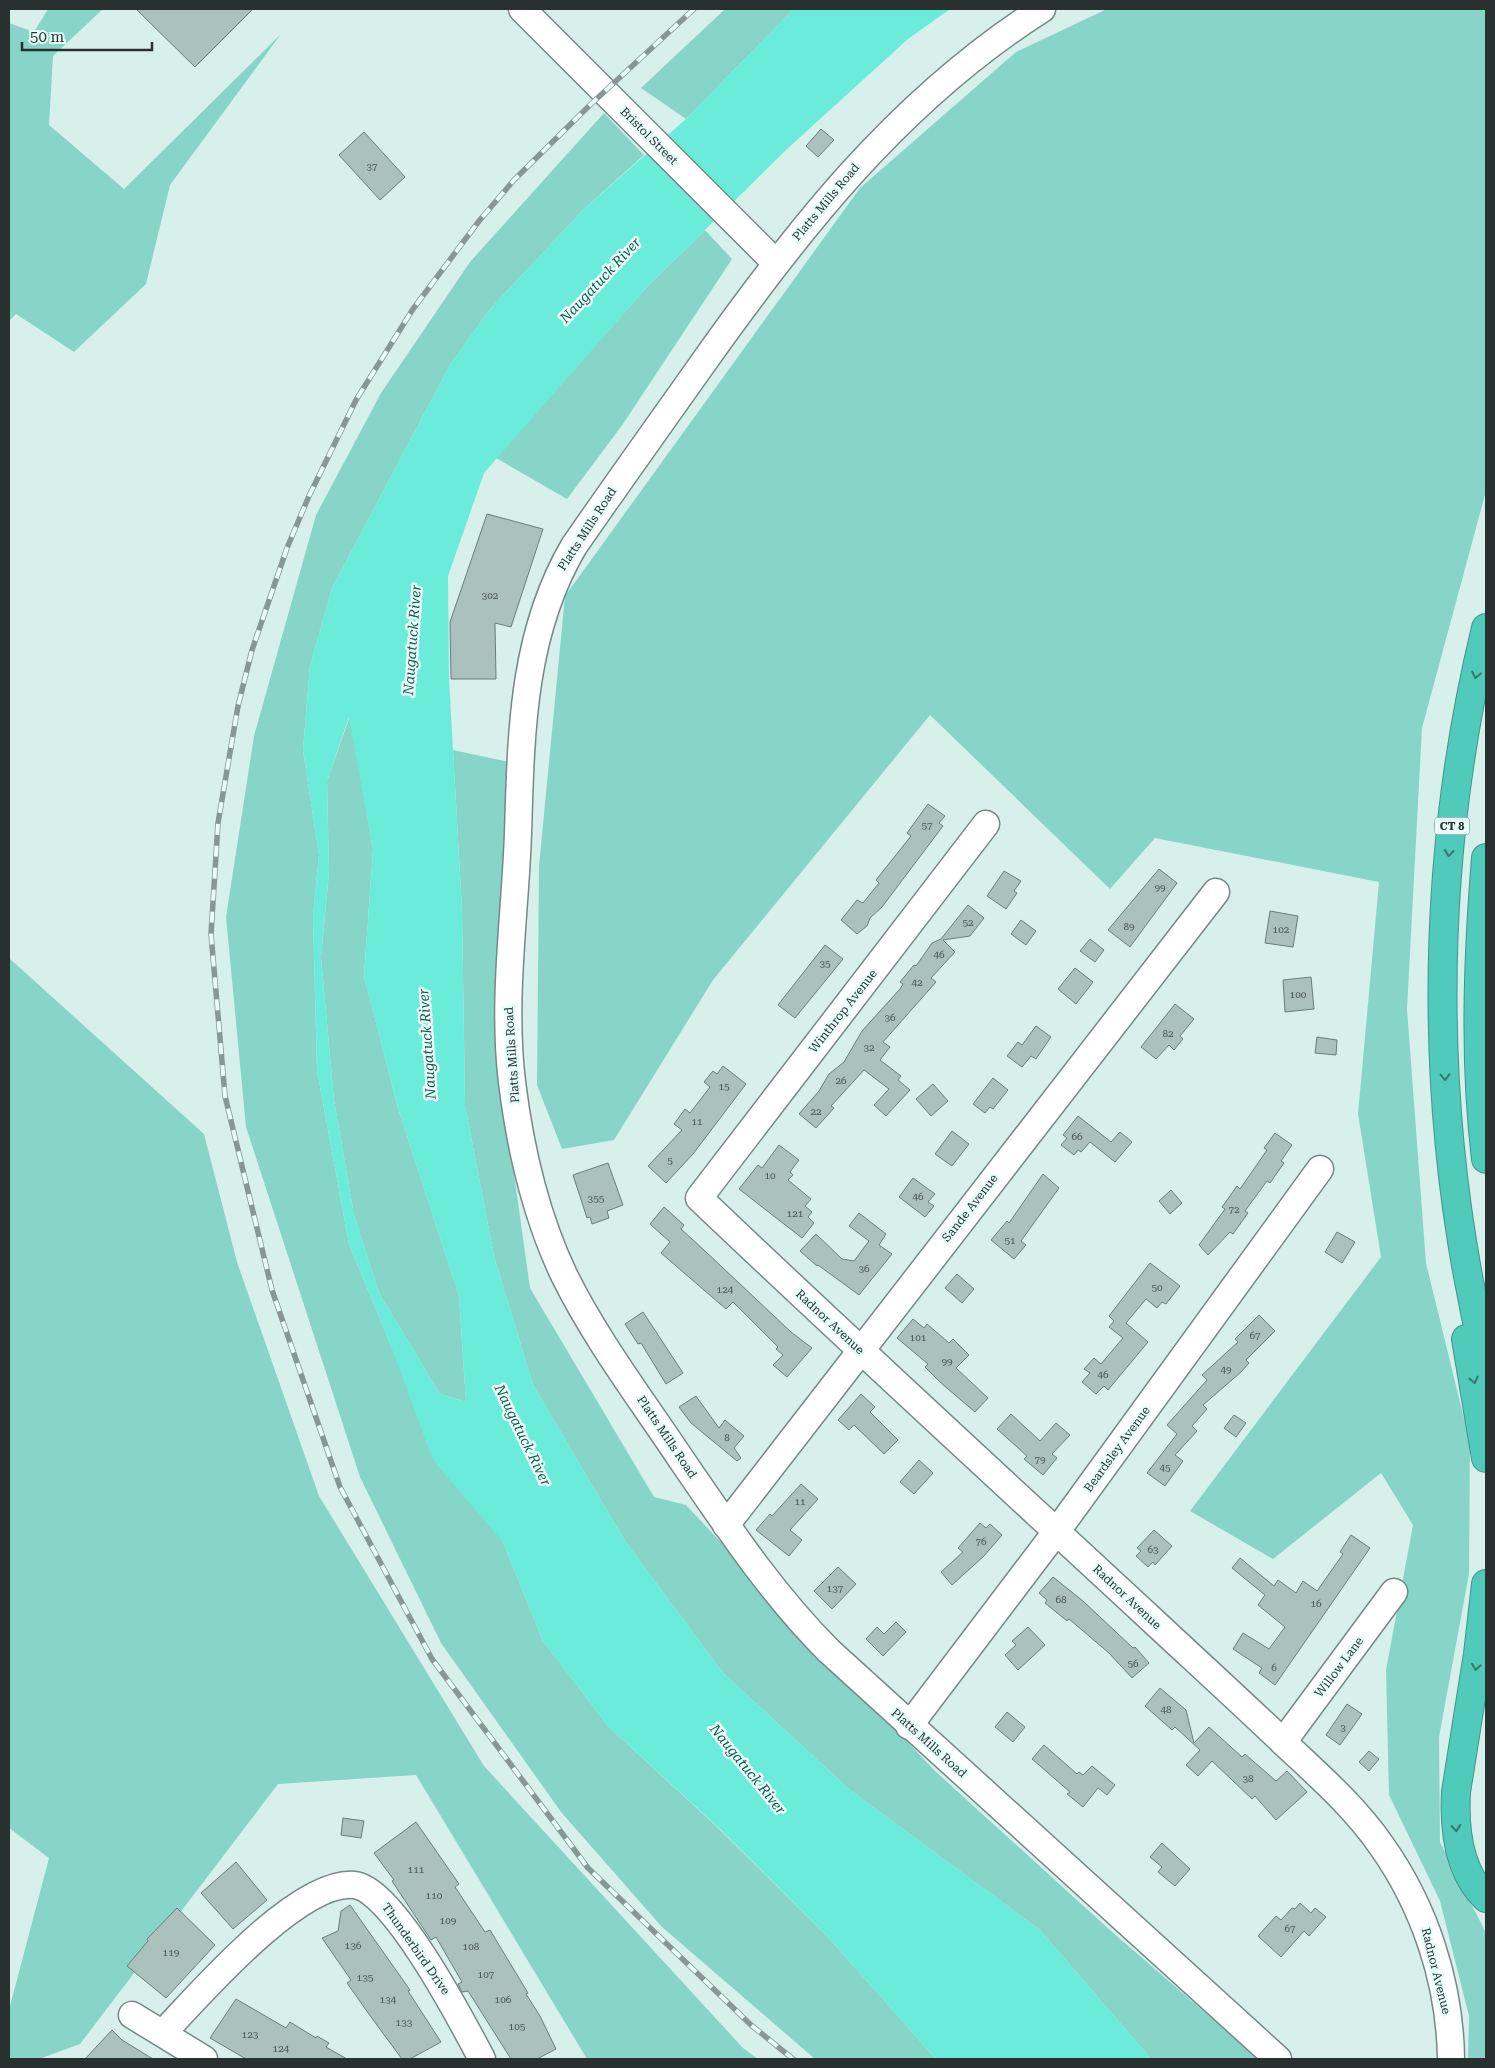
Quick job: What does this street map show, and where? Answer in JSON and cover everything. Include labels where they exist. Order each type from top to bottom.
[{"type":"highway","name":"CT 8","points":[[1486,628],[1468,711],[1458,774],[1445,899],[1443,1028],[1451,1158],[1467,1266],[1486,1361]]},
{"type":"highway","points":[[1486,858],[1479,968],[1478,1029],[1486,1159]]},
{"type":"highway","points":[[1451,1158],[1456,1272],[1486,1458]]},
{"type":"highway","points":[[1486,1584],[1455,1814],[1462,1858],[1471,1878],[1486,1898]]},
{"type":"street","name":"Bristol Street","points":[[522,9],[776,263]]},
{"type":"street","name":"Platts Mills Road","points":[[1042,9],[960,69],[880,141],[824,202],[776,263],[574,546],[550,591],[534,646],[522,715],[509,979],[509,1045],[516,1112],[534,1190],[552,1247],[579,1303],[596,1333],[726,1526],[766,1581],[805,1628],[909,1726],[1278,2059]]},
{"type":"street","name":"Winthrop Avenue","points":[[699,1198],[986,824]]},
{"type":"street","name":"Sande Avenue","points":[[726,1526],[1216,892]]},
{"type":"street","name":"Beardsley Avenue","points":[[909,1726],[1057,1532],[1320,1168]]},
{"type":"street","name":"Radnor Avenue","points":[[699,1198],[860,1351],[1283,1742],[1360,1818],[1380,1844],[1412,1894],[1424,1921],[1442,1983],[1448,2015],[1451,2059]]},
{"type":"street","name":"Willow Lane","points":[[1283,1742],[1394,1592]]},
{"type":"street","name":"Thunderbird Drive","points":[[163,2033],[216,1976],[278,1919],[327,1889],[355,1884],[379,1896],[440,1980],[482,2059]]},
{"type":"street","points":[[132,2015],[204,2059]]},
{"type":"shaded area","points":[[48,9],[103,9],[53,56],[49,125],[124,189],[281,34],[170,185],[146,284],[74,352],[16,314],[9,321],[9,23],[34,32]]},
{"type":"shaded area","points":[[725,9],[794,9],[686,119],[641,88]]},
{"type":"shaded area","points":[[1107,9],[1486,9],[1486,491],[1422,728],[1407,1009],[1426,1263],[1470,1443],[1469,1574],[1439,1737],[1440,1842],[1486,1933],[1486,2059],[1468,2059],[1469,2016],[1440,1901],[1389,1795],[1386,1670],[1413,1525],[1381,1473],[1273,1559],[1190,1511],[1381,1257],[1358,1114],[1379,882],[1155,838],[1110,889],[930,715],[713,980],[614,1140],[562,1149],[537,1085],[539,866],[565,596],[860,188],[1016,52]]},
{"type":"shaded area","points":[[604,113],[644,155],[584,209],[491,308],[450,365],[332,588],[310,666],[303,750],[319,855],[313,916],[317,1070],[349,1244],[389,1341],[503,1542],[543,1641],[608,1726],[715,1825],[827,1936],[936,2059],[815,2059],[662,1927],[561,1812],[441,1643],[360,1477],[246,1127],[226,917],[254,736],[316,515],[381,393],[470,262]]},
{"type":"shaded area","points":[[705,230],[732,259],[623,424],[567,499],[496,458],[646,288]]},
{"type":"shaded area","points":[[350,716],[373,850],[364,976],[398,1108],[459,1296],[466,1402],[440,1394],[379,1293],[354,1215],[334,1100],[321,957],[329,872],[327,781]]},
{"type":"shaded area","points":[[453,750],[509,762],[509,1138],[530,1288],[654,1497],[686,1505],[934,1770],[1111,1931],[1259,2059],[1151,2059],[1040,1930],[850,1790],[723,1673],[625,1541],[533,1385],[494,1256],[465,1105],[462,910]]},
{"type":"shaded area","points":[[9,958],[204,1134],[237,1262],[319,1496],[484,1766],[743,2048],[758,2059],[587,2059],[416,1775],[278,1784],[80,2044],[39,2059],[9,2059],[9,2010],[49,1858],[9,1828]]},
{"type":"water","name":"Naugatuck River","points":[[794,9],[950,9],[908,39],[787,149],[646,288],[484,473],[448,576],[449,679],[462,910],[465,1105],[494,1256],[533,1385],[625,1541],[723,1673],[850,1790],[1040,1930],[1151,2059],[936,2059],[827,1936],[720,1829],[608,1726],[543,1641],[503,1542],[433,1460],[389,1341],[349,1244],[317,1070],[313,916],[319,855],[303,750],[310,666],[332,588],[450,365],[491,308],[584,209],[686,119]],"holes":[[[349,717],[373,850],[364,976],[398,1108],[459,1296],[466,1402],[440,1394],[379,1293],[354,1215],[334,1100],[321,957],[329,872],[327,781]]]},
{"type":"building","points":[[136,9],[253,9],[195,67]]},
{"type":"building","points":[[821,129],[834,140],[818,157],[806,146]]},
{"type":"building","points":[[364,132],[405,177],[380,200],[339,155]]},
{"type":"building","points":[[487,514],[543,529],[511,627],[495,623],[496,679],[451,679],[450,622]]},
{"type":"building","points":[[928,804],[945,816],[939,823],[943,826],[882,907],[870,918],[867,926],[857,934],[841,920],[857,900],[863,903],[879,883],[876,880],[911,836],[907,833]]},
{"type":"building","points":[[1159,869],[1177,883],[1130,947],[1108,930]]},
{"type":"building","points":[[1004,871],[1021,881],[1014,891],[1017,893],[1006,909],[987,896]]},
{"type":"building","points":[[968,905],[984,918],[970,936],[943,940],[955,952],[931,978],[936,982],[883,1042],[890,1047],[880,1060],[901,1076],[898,1080],[910,1090],[886,1116],[874,1105],[889,1089],[864,1070],[831,1106],[834,1108],[816,1128],[799,1114],[819,1091],[829,1074],[844,1062],[862,1031],[900,989],[903,984],[900,982],[914,965],[916,966],[932,943],[941,939]]},
{"type":"building","points":[[1270,911],[1298,916],[1293,947],[1265,943]]},
{"type":"building","points":[[1021,920],[1036,931],[1026,945],[1011,934]]},
{"type":"building","points":[[1090,939],[1104,950],[1095,962],[1080,951]]},
{"type":"building","points":[[825,945],[843,959],[795,1018],[778,1005]]},
{"type":"building","points":[[1075,968],[1093,982],[1076,1004],[1058,989]]},
{"type":"building","points":[[1311,977],[1314,1009],[1285,1012],[1283,980]]},
{"type":"building","points":[[1175,1004],[1194,1019],[1180,1036],[1183,1039],[1174,1050],[1169,1045],[1156,1059],[1141,1047]]},
{"type":"building","points":[[1036,1026],[1051,1037],[1036,1059],[1031,1056],[1022,1067],[1007,1056],[1018,1042],[1022,1045]]},
{"type":"building","points":[[1317,1037],[1337,1040],[1336,1055],[1315,1053]]},
{"type":"building","points":[[723,1066],[746,1084],[693,1154],[666,1183],[648,1166],[682,1130],[674,1124],[685,1109],[690,1113],[710,1087],[704,1082],[713,1071],[717,1074]]},
{"type":"building","points":[[993,1078],[1008,1090],[993,1109],[990,1107],[985,1113],[973,1104]]},
{"type":"building","points":[[933,1084],[948,1101],[931,1116],[916,1099]]},
{"type":"building","points":[[1078,1116],[1111,1142],[1120,1132],[1132,1142],[1115,1162],[1090,1142],[1081,1152],[1078,1150],[1074,1155],[1061,1145],[1067,1138],[1063,1135]]},
{"type":"building","points":[[952,1131],[969,1144],[952,1166],[935,1154]]},
{"type":"building","points":[[1275,1133],[1292,1145],[1281,1161],[1284,1163],[1270,1183],[1267,1181],[1245,1211],[1248,1213],[1233,1234],[1230,1232],[1208,1255],[1199,1245],[1225,1209],[1222,1207],[1237,1186],[1240,1189],[1267,1150],[1264,1148]]},
{"type":"building","points":[[779,1145],[799,1160],[790,1172],[793,1175],[788,1180],[811,1199],[805,1206],[812,1212],[808,1217],[814,1223],[802,1238],[739,1189],[758,1165],[762,1168]]},
{"type":"building","points":[[608,1163],[623,1205],[607,1211],[609,1218],[592,1224],[590,1217],[587,1218],[573,1175]]},
{"type":"building","points":[[1043,1174],[1059,1188],[1021,1241],[1026,1245],[1014,1259],[991,1240],[1007,1221],[1009,1223]]},
{"type":"building","points":[[913,1178],[935,1194],[928,1202],[934,1206],[925,1217],[899,1197]]},
{"type":"building","points":[[1171,1190],[1182,1203],[1170,1214],[1159,1201]]},
{"type":"building","points":[[664,1207],[684,1225],[681,1229],[791,1332],[812,1348],[787,1377],[773,1365],[783,1355],[776,1349],[778,1347],[733,1302],[726,1309],[661,1253],[670,1242],[650,1224]]},
{"type":"building","points":[[859,1213],[886,1234],[879,1245],[892,1254],[859,1295],[817,1266],[800,1251],[816,1234],[842,1259],[854,1261],[869,1241],[849,1226]]},
{"type":"building","points":[[1337,1232],[1355,1242],[1342,1263],[1325,1252]]},
{"type":"building","points":[[1150,1263],[1180,1286],[1166,1304],[1162,1302],[1157,1308],[1146,1299],[1126,1323],[1148,1342],[1108,1390],[1104,1386],[1096,1394],[1082,1382],[1090,1373],[1084,1369],[1094,1358],[1101,1364],[1123,1338],[1109,1327],[1114,1321],[1109,1316]]},
{"type":"building","points":[[957,1274],[974,1289],[962,1303],[945,1288]]},
{"type":"building","points":[[643,1312],[683,1373],[666,1384],[641,1343],[638,1344],[625,1324]]},
{"type":"building","points":[[1259,1315],[1275,1331],[1246,1360],[1249,1363],[1241,1372],[1203,1405],[1207,1409],[1192,1426],[1197,1431],[1175,1455],[1183,1461],[1165,1486],[1147,1473],[1177,1434],[1167,1425],[1207,1380],[1202,1375],[1238,1342],[1235,1339]]},
{"type":"building","points":[[913,1319],[924,1328],[927,1324],[949,1343],[953,1339],[969,1355],[956,1368],[988,1398],[975,1412],[925,1367],[928,1364],[897,1338]]},
{"type":"building","points":[[861,1394],[875,1407],[870,1412],[898,1440],[884,1454],[854,1425],[849,1430],[838,1420]]},
{"type":"building","points":[[696,1396],[719,1428],[725,1420],[744,1436],[734,1448],[741,1458],[737,1461],[691,1423],[679,1407]]},
{"type":"building","points":[[1011,1414],[1040,1441],[1056,1423],[1070,1435],[1052,1454],[1057,1458],[1043,1475],[1024,1459],[1027,1456],[997,1429]]},
{"type":"building","points":[[1234,1415],[1246,1423],[1236,1437],[1224,1428]]},
{"type":"building","points":[[919,1460],[933,1473],[914,1494],[900,1482]]},
{"type":"building","points":[[801,1484],[818,1499],[790,1530],[802,1540],[789,1556],[756,1530],[770,1514],[772,1516]]},
{"type":"building","points":[[980,1523],[986,1528],[990,1524],[1002,1535],[984,1556],[952,1585],[941,1572],[963,1552],[958,1548]]},
{"type":"building","points":[[1154,1530],[1172,1546],[1155,1565],[1153,1562],[1148,1567],[1136,1556],[1141,1551],[1137,1548]]},
{"type":"building","points":[[1351,1535],[1370,1548],[1275,1685],[1259,1673],[1262,1668],[1233,1649],[1243,1633],[1269,1649],[1285,1627],[1258,1605],[1265,1595],[1232,1568],[1240,1558],[1274,1586],[1278,1580],[1296,1593],[1303,1581],[1317,1591],[1343,1554],[1340,1552]]},
{"type":"building","points":[[838,1567],[856,1584],[832,1609],[814,1591]]},
{"type":"building","points":[[1053,1577],[1083,1601],[1133,1648],[1135,1647],[1149,1663],[1132,1678],[1109,1653],[1069,1619],[1067,1621],[1045,1603],[1047,1600],[1039,1593]]},
{"type":"building","points":[[896,1622],[906,1632],[883,1656],[866,1639],[877,1627],[884,1634]]},
{"type":"building","points":[[1028,1627],[1045,1645],[1018,1670],[1005,1655],[1016,1645],[1012,1641]]},
{"type":"building","points":[[1160,1688],[1186,1710],[1194,1743],[1209,1727],[1242,1757],[1245,1754],[1276,1781],[1287,1771],[1307,1792],[1276,1820],[1255,1796],[1252,1799],[1212,1761],[1198,1776],[1186,1765],[1200,1750],[1175,1727],[1172,1730],[1145,1706]]},
{"type":"building","points":[[1347,1704],[1362,1714],[1340,1745],[1326,1735]]},
{"type":"building","points":[[1007,1712],[1025,1727],[1013,1742],[995,1727]]},
{"type":"building","points":[[1044,1745],[1077,1774],[1079,1772],[1083,1775],[1092,1766],[1115,1785],[1107,1795],[1098,1788],[1083,1807],[1067,1794],[1070,1792],[1032,1759]]},
{"type":"building","points":[[1369,1751],[1379,1759],[1369,1771],[1359,1762]]},
{"type":"building","points":[[343,1818],[364,1821],[361,1838],[341,1835]]},
{"type":"building","points":[[416,1822],[459,1884],[455,1887],[485,1932],[490,1930],[528,1993],[526,1994],[540,2016],[556,2049],[537,2059],[511,2059],[468,1991],[462,1992],[458,1984],[462,1982],[436,1937],[431,1940],[392,1881],[394,1880],[374,1853]]},
{"type":"building","points":[[1162,1843],[1190,1869],[1175,1886],[1158,1872],[1162,1867],[1150,1857]]},
{"type":"building","points":[[236,1862],[267,1900],[233,1929],[201,1893]]},
{"type":"building","points":[[1300,1903],[1311,1913],[1315,1908],[1326,1917],[1309,1936],[1304,1931],[1281,1957],[1258,1936],[1276,1916],[1281,1920],[1292,1908],[1295,1909]]},
{"type":"building","points":[[350,1905],[410,1990],[408,1991],[441,2042],[410,2059],[402,2059],[371,2017],[347,1983],[351,1980],[322,1938],[338,1931],[341,1911]]},
{"type":"building","points":[[177,1908],[215,1945],[166,1998],[127,1966],[148,1941],[147,1939]]},
{"type":"building","points":[[236,1999],[286,2028],[290,2022],[316,2038],[317,2036],[329,2043],[326,2047],[347,2059],[246,2059],[210,2038]]},
{"type":"building","points":[[112,2030],[122,2040],[153,2059],[85,2059]]},
{"type":"railway","points":[[694,9],[591,104],[514,180],[479,221],[413,309],[356,400],[309,496],[287,548],[252,650],[238,706],[218,823],[211,934],[225,1096],[272,1290],[340,1487],[432,1659],[588,1868],[751,2025],[793,2059]]}]
